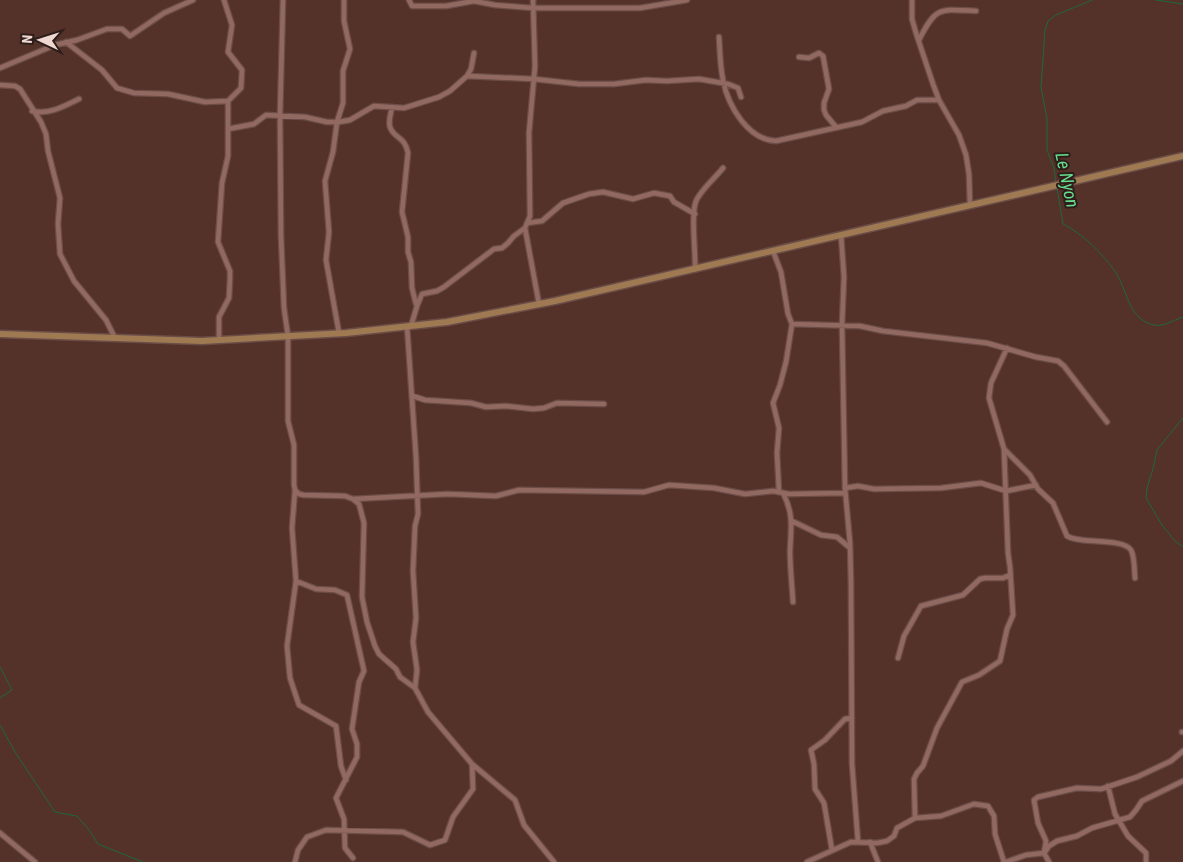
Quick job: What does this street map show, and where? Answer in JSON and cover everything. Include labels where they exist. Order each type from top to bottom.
[{"type":"main road","points":[[0,334],[184,341],[339,333],[447,322],[539,304],[695,269],[1183,156]]},
{"type":"street","points":[[0,68],[43,49],[107,29],[122,29],[130,36],[164,13],[192,0]]},
{"type":"street","points":[[66,42],[102,70],[117,88],[134,93],[168,94],[205,102],[228,101],[241,88],[242,70],[228,52],[232,25],[224,0]]},
{"type":"street","points":[[283,0],[280,116],[281,236],[284,308],[288,336],[288,421],[294,445],[295,490],[292,528],[296,581],[287,646],[290,678],[299,705],[336,726],[341,766],[346,780]]},
{"type":"street","points":[[339,333],[326,260],[329,232],[325,182],[333,152],[337,122],[343,103],[343,71],[350,49],[344,21],[344,0]]},
{"type":"street","points":[[409,0],[412,6],[446,6],[474,1],[533,8],[640,8],[686,0]]},
{"type":"street","points":[[532,0],[535,66],[529,133],[530,206],[526,225],[539,304]]},
{"type":"street","points":[[912,0],[912,19],[939,100],[955,128],[966,155],[970,205]]},
{"type":"street","points":[[919,40],[936,13],[943,10],[976,11]]},
{"type":"street","points":[[719,37],[724,83],[743,124],[766,141],[782,140],[862,122],[883,111],[906,106],[917,100],[939,100]]},
{"type":"street","points":[[228,129],[254,124],[266,115],[305,117],[327,122],[337,122],[350,120],[374,106],[383,105],[404,108],[439,97],[450,91],[467,76],[471,69],[474,53]]},
{"type":"street","points":[[798,57],[809,58],[819,53],[823,56],[829,89],[824,103],[824,110],[836,128]]},
{"type":"street","points":[[467,76],[534,79],[579,84],[699,79],[724,83],[738,88],[741,97]]},
{"type":"street","points":[[0,86],[15,86],[20,89],[32,111],[41,122],[46,134],[48,151],[60,198],[58,224],[60,254],[74,281],[106,320],[115,338]]},
{"type":"street","points":[[32,111],[42,113],[50,111],[79,99]]},
{"type":"street","points":[[219,340],[219,317],[229,298],[230,280],[230,271],[218,242],[222,183],[228,156],[228,101]]},
{"type":"street","points":[[392,107],[390,128],[406,144],[408,153],[402,212],[408,237],[412,288],[417,306]]},
{"type":"street","points":[[695,269],[696,248],[693,228],[696,200],[723,168]]},
{"type":"street","points":[[415,688],[417,670],[414,642],[416,618],[412,572],[415,526],[418,514],[413,396],[410,383],[409,326],[422,294],[437,291],[444,287],[494,249],[502,248],[508,244],[526,225],[542,220],[563,203],[589,194],[603,192],[633,199],[654,193],[670,196],[674,202],[695,214]]},
{"type":"street","points":[[841,235],[844,277],[842,325],[845,490],[850,548],[852,764],[858,842]]},
{"type":"street","points":[[773,251],[781,272],[788,314],[792,324],[786,362],[773,403],[779,428],[777,453],[781,493],[788,503],[792,521],[790,552],[793,602]]},
{"type":"street","points":[[792,324],[842,325],[987,343],[1036,357],[1058,361],[1064,366],[1107,422]]},
{"type":"street","points":[[916,818],[914,811],[914,779],[916,773],[924,766],[945,711],[962,682],[988,670],[1000,660],[1007,629],[1014,615],[1008,553],[1004,449],[990,403],[989,390],[1007,348]]},
{"type":"street","points":[[413,396],[425,400],[533,410],[557,403],[604,404]]},
{"type":"street","points":[[1004,449],[1030,475],[1036,485],[1053,503],[1067,536],[1071,539],[1124,544],[1130,548],[1135,578]]},
{"type":"street","points":[[353,499],[448,494],[496,496],[519,490],[644,492],[669,485],[714,488],[745,494],[773,491],[789,494],[845,490],[858,486],[874,489],[941,488],[981,483],[1006,490],[1036,485]]},
{"type":"street","points":[[295,490],[299,494],[346,496],[359,504],[364,523],[362,597],[367,622],[379,654],[396,669],[400,677],[415,688],[428,712],[472,764],[515,800],[524,825],[554,862]]},
{"type":"street","points":[[792,521],[821,535],[837,537],[850,548]]},
{"type":"street","points":[[898,658],[904,636],[921,606],[963,595],[980,579],[1003,578],[1010,575]]},
{"type":"street","points":[[296,581],[316,589],[336,590],[347,596],[364,671],[359,682],[352,728],[357,744],[358,758],[336,798],[344,819],[345,848],[353,858]]},
{"type":"street","points":[[832,850],[824,803],[815,789],[814,764],[810,750],[825,740],[845,719],[852,718]]},
{"type":"street","points":[[1049,862],[1044,853],[1046,841],[1038,823],[1034,800],[1038,797],[1078,788],[1094,790],[1137,777],[1171,761],[1183,750]]},
{"type":"street","points":[[295,862],[298,850],[307,837],[326,830],[402,832],[430,845],[445,840],[453,816],[473,789],[472,764]]},
{"type":"street","points":[[807,862],[851,842],[887,841],[894,836],[897,828],[916,818],[954,813],[974,804],[988,806],[994,816],[995,834],[1005,862],[1026,855],[1044,853],[1049,846],[1057,841],[1130,817],[1142,802],[1183,781]]},
{"type":"street","points":[[1108,786],[1115,814],[1128,836],[1146,853],[1146,862]]},
{"type":"street","points":[[0,833],[34,862]]},
{"type":"street","points":[[870,842],[878,862]]},
{"type":"street","points":[[816,862],[819,857]]},
{"type":"waterway","name":"Le Nyon","points":[[1056,184],[1054,168],[1047,150],[1047,119],[1041,87],[1045,30],[1048,21],[1056,15],[1092,0]]},
{"type":"waterway","name":"Le Nyon","points":[[1156,0],[1183,4]]},
{"type":"waterway","name":"Le Nyon","points":[[1057,188],[1063,224],[1084,238],[1109,263],[1119,278],[1129,302],[1138,317],[1154,325],[1165,324],[1183,317]]},
{"type":"waterway","name":"Le Nyon","points":[[1183,418],[1157,450],[1146,498],[1162,525],[1175,541],[1183,547]]},
{"type":"waterway","points":[[0,667],[12,690],[0,698]]},
{"type":"waterway","points":[[0,725],[15,752],[55,812],[77,816],[98,844],[143,862]]}]
